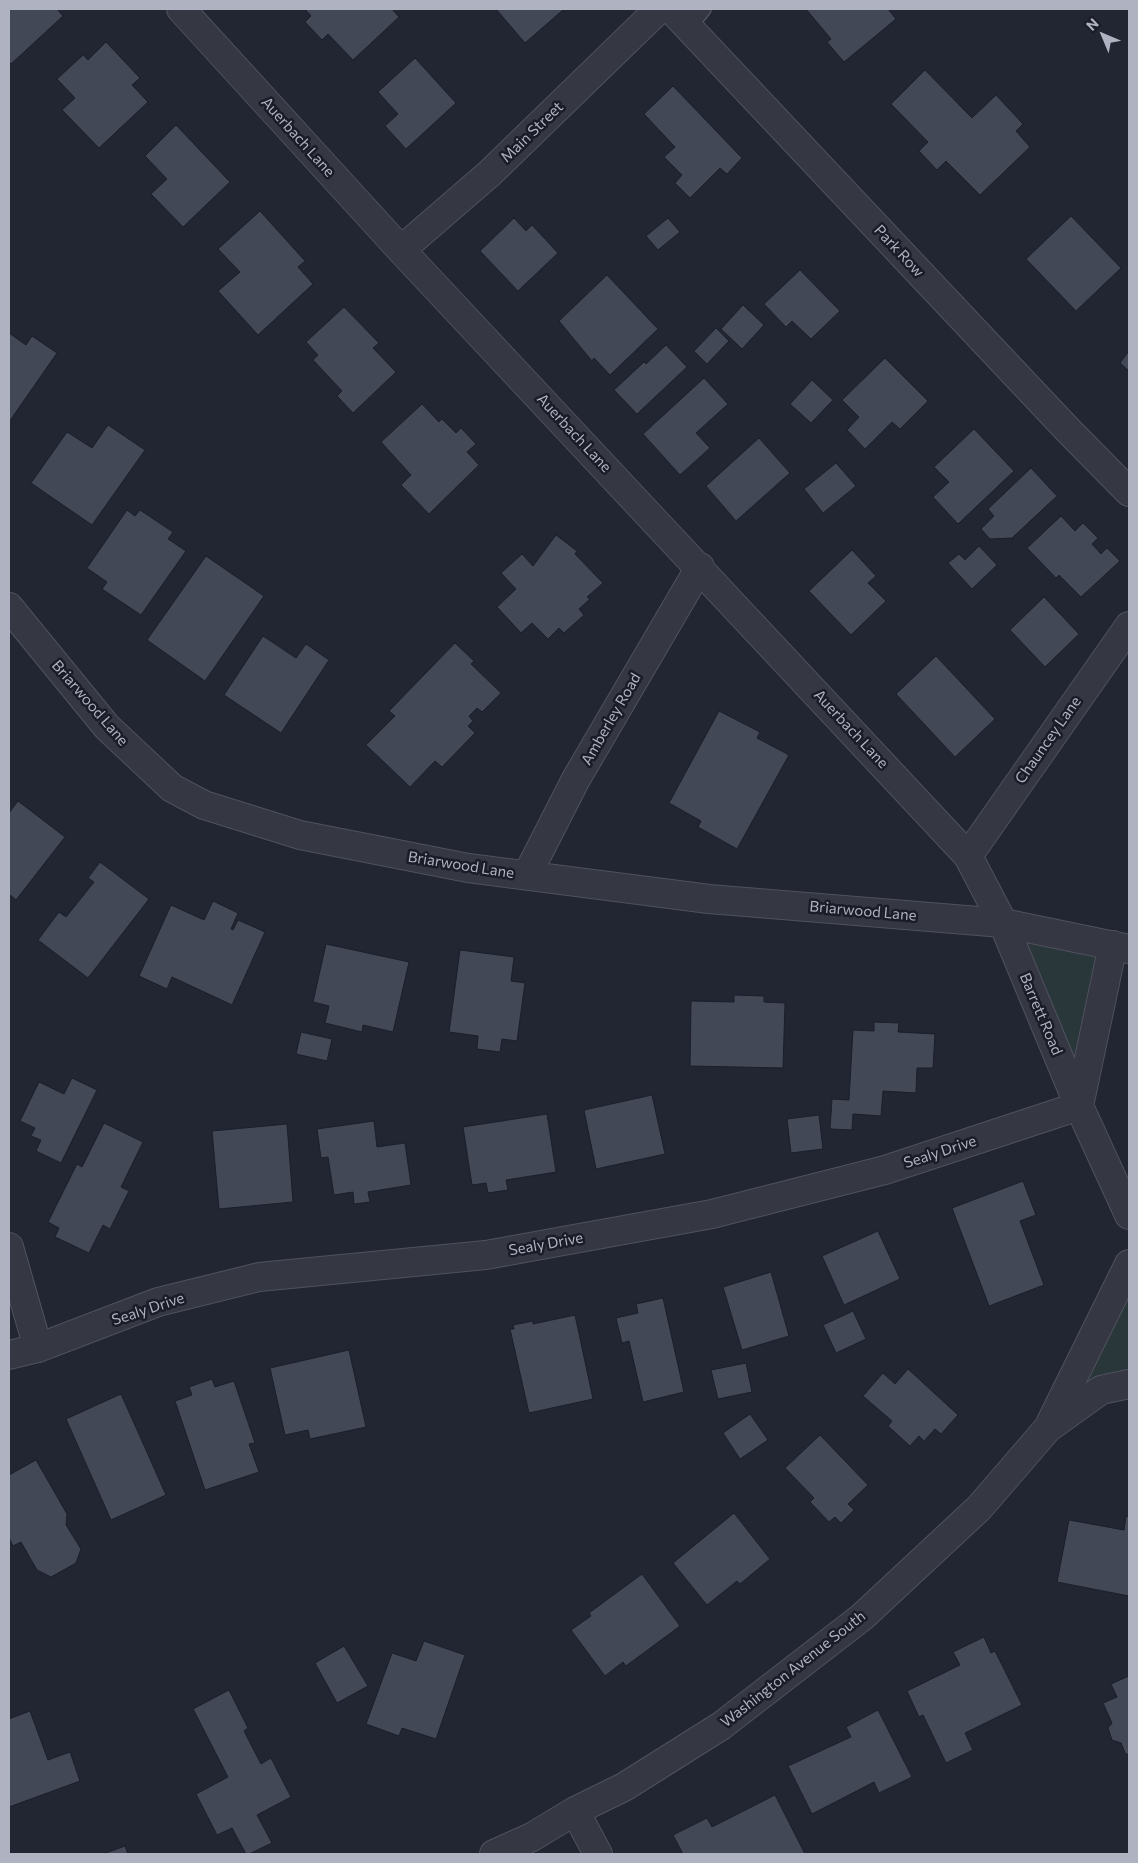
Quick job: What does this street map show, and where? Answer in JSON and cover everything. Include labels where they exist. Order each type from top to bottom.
[{"type":"street","name":"Auerbach Lane","points":[[181,9],[401,250],[700,567],[968,856],[1003,922]]},
{"type":"street","name":"Main Street","points":[[401,250],[490,173],[659,9]]},
{"type":"street","name":"Park Row","points":[[687,15],[1066,428],[1129,492]]},
{"type":"street","name":"Amberley Road","points":[[527,875],[576,779],[700,567]]},
{"type":"street","name":"Briarwood Lane","points":[[9,607],[107,727],[172,788],[204,805],[300,835],[468,868],[709,899],[1003,922],[1121,947]]},
{"type":"street","name":"Chauncey Lane","points":[[968,856],[1129,626]]},
{"type":"street","name":"Barrett Road","points":[[1003,922],[1079,1106],[1129,1215]]},
{"type":"street","points":[[1079,1106],[1121,947]]},
{"type":"street","name":"Sealy Drive","points":[[9,1355],[38,1348],[158,1302],[258,1278],[486,1255],[712,1214],[885,1170],[1079,1106]]},
{"type":"street","points":[[9,1247],[38,1348]]},
{"type":"street","name":"Washington Avenue South","points":[[1048,1428],[1129,1264]]},
{"type":"street","name":"Washington Avenue South","points":[[494,1854],[532,1837],[575,1811],[624,1788],[721,1726],[862,1617],[980,1508],[1048,1428],[1101,1390],[1129,1384]]},
{"type":"street","points":[[575,1811],[598,1854]]},
{"type":"shaded area","points":[[1003,923],[1113,945],[1079,1106]]},
{"type":"shaded area","points":[[1129,1264],[1129,1384],[1074,1407]]},
{"type":"building","points":[[9,9],[57,9],[63,16],[11,64],[9,61]]},
{"type":"building","points":[[305,9],[392,9],[399,17],[353,60],[328,34],[322,40],[305,22],[311,16]]},
{"type":"building","points":[[496,9],[564,9],[525,43]]},
{"type":"building","points":[[806,9],[888,9],[896,19],[844,62],[827,42],[831,39]]},
{"type":"building","points":[[106,42],[140,78],[132,85],[148,102],[99,148],[62,110],[75,98],[57,79],[83,55],[88,60]]},
{"type":"building","points":[[415,58],[456,103],[406,149],[385,126],[398,114],[378,92]]},
{"type":"building","points":[[925,70],[972,118],[996,95],[1023,124],[1016,131],[1030,147],[980,195],[946,161],[937,170],[919,151],[928,142],[891,104]]},
{"type":"building","points":[[673,86],[742,158],[727,174],[720,168],[690,198],[675,183],[682,175],[664,157],[675,147],[644,114]]},
{"type":"building","points":[[176,125],[230,182],[183,227],[151,194],[167,179],[145,156]]},
{"type":"building","points":[[260,211],[305,261],[298,267],[313,284],[258,335],[218,291],[240,272],[218,249]]},
{"type":"building","points":[[1071,216],[1121,268],[1076,311],[1026,259]]},
{"type":"building","points":[[514,218],[526,231],[532,225],[558,253],[518,291],[480,251]]},
{"type":"building","points":[[668,218],[680,232],[658,250],[646,236]]},
{"type":"building","points":[[800,270],[840,311],[811,339],[792,321],[786,327],[764,304]]},
{"type":"building","points":[[607,275],[658,329],[610,375],[594,358],[592,361],[559,321]]},
{"type":"building","points":[[743,305],[764,325],[742,349],[721,329]]},
{"type":"building","points":[[344,307],[379,343],[373,348],[396,372],[353,413],[337,396],[342,391],[313,360],[318,355],[306,342]]},
{"type":"building","points":[[716,328],[729,341],[707,364],[694,351]]},
{"type":"building","points":[[9,333],[26,345],[32,336],[57,353],[9,422]]},
{"type":"building","points":[[666,345],[687,367],[637,414],[614,390],[644,362],[646,364]]},
{"type":"building","points":[[1129,351],[1129,371],[1120,363]]},
{"type":"building","points":[[885,358],[928,401],[900,429],[892,422],[865,449],[847,430],[859,417],[842,400]]},
{"type":"building","points":[[704,378],[728,404],[696,433],[710,448],[680,475],[643,434]]},
{"type":"building","points":[[812,380],[833,400],[811,423],[790,404]]},
{"type":"building","points":[[422,404],[439,422],[442,419],[456,433],[461,428],[476,444],[467,452],[479,465],[429,514],[401,485],[411,475],[381,442]]},
{"type":"building","points":[[108,425],[145,450],[92,525],[31,483],[67,432],[92,448]]},
{"type":"building","points":[[974,429],[1014,471],[958,524],[933,497],[949,482],[934,467]]},
{"type":"building","points":[[759,438],[790,473],[736,521],[706,486]]},
{"type":"building","points":[[836,463],[856,486],[823,513],[804,489]]},
{"type":"building","points":[[1031,468],[1057,496],[1012,538],[990,539],[981,529],[994,516],[988,509]]},
{"type":"building","points":[[127,510],[135,516],[140,510],[173,532],[168,539],[186,551],[141,615],[102,589],[107,582],[87,568]]},
{"type":"building","points":[[1061,516],[1075,531],[1083,523],[1098,538],[1092,544],[1101,554],[1107,548],[1120,561],[1081,597],[1059,575],[1056,578],[1027,548]]},
{"type":"building","points":[[556,535],[577,551],[575,554],[603,583],[587,597],[590,599],[579,609],[584,615],[564,633],[559,628],[548,639],[532,623],[521,633],[497,607],[516,589],[501,573],[522,554],[533,566]]},
{"type":"building","points":[[979,546],[997,565],[972,589],[948,563],[959,554],[965,560]]},
{"type":"building","points":[[852,550],[876,576],[868,583],[886,601],[851,635],[809,591]]},
{"type":"building","points":[[206,556],[264,596],[205,681],[147,640]]},
{"type":"building","points":[[1044,597],[1079,634],[1045,667],[1010,630]]},
{"type":"building","points":[[263,636],[296,658],[306,644],[329,660],[281,733],[224,695]]},
{"type":"building","points":[[455,643],[474,661],[471,664],[501,693],[482,712],[477,708],[469,716],[473,721],[468,726],[475,733],[442,767],[435,761],[410,787],[366,745],[395,716],[389,711]]},
{"type":"building","points":[[936,656],[995,719],[955,757],[896,694]]},
{"type":"building","points":[[719,711],[760,732],[757,738],[789,755],[737,849],[698,827],[701,821],[669,803]]},
{"type":"building","points":[[18,801],[65,837],[16,900],[9,894],[9,813]]},
{"type":"building","points":[[100,862],[149,899],[88,978],[38,940],[59,912],[66,917],[94,882],[88,878]]},
{"type":"building","points":[[213,901],[238,913],[231,929],[233,930],[238,920],[265,932],[232,1005],[172,977],[167,989],[139,976],[171,905],[204,920]]},
{"type":"building","points":[[326,944],[409,962],[393,1032],[363,1025],[362,1032],[325,1023],[329,1006],[313,1002]]},
{"type":"building","points":[[460,950],[514,957],[511,981],[525,983],[517,1041],[502,1039],[500,1052],[477,1049],[478,1036],[449,1032]]},
{"type":"building","points":[[734,995],[764,996],[764,1002],[785,1003],[783,1068],[690,1066],[691,1001],[734,1002]]},
{"type":"building","points":[[874,1022],[899,1023],[898,1032],[935,1034],[933,1068],[917,1068],[916,1093],[883,1091],[881,1116],[853,1114],[852,1130],[830,1129],[832,1099],[849,1100],[853,1030],[874,1031]]},
{"type":"building","points":[[301,1032],[332,1039],[327,1061],[296,1054]]},
{"type":"building","points":[[72,1078],[97,1090],[61,1163],[36,1151],[41,1140],[31,1136],[35,1128],[20,1121],[39,1082],[64,1094]]},
{"type":"building","points":[[652,1095],[665,1154],[596,1169],[584,1110]]},
{"type":"building","points":[[547,1114],[556,1172],[506,1180],[508,1190],[488,1193],[486,1183],[472,1185],[463,1127]]},
{"type":"building","points":[[819,1115],[823,1149],[791,1153],[787,1119]]},
{"type":"building","points":[[374,1121],[377,1147],[405,1143],[411,1185],[368,1192],[370,1202],[354,1204],[353,1192],[334,1195],[328,1157],[321,1158],[317,1129]]},
{"type":"building","points":[[104,1123],[143,1142],[121,1187],[129,1191],[110,1229],[103,1225],[89,1253],[55,1237],[59,1228],[48,1222],[77,1164],[82,1167]]},
{"type":"building","points":[[287,1124],[293,1202],[219,1209],[212,1131]]},
{"type":"building","points":[[1023,1181],[1036,1215],[1020,1221],[1044,1285],[989,1306],[952,1208]]},
{"type":"building","points":[[878,1231],[900,1279],[844,1305],[822,1256]]},
{"type":"building","points":[[771,1272],[789,1336],[742,1350],[723,1287]]},
{"type":"building","points":[[663,1298],[684,1392],[643,1402],[629,1341],[622,1343],[616,1318],[638,1313],[636,1304]]},
{"type":"building","points":[[853,1311],[866,1339],[836,1353],[823,1325]]},
{"type":"building","points":[[575,1315],[593,1399],[529,1413],[510,1329],[514,1329],[513,1325],[533,1321],[533,1324]]},
{"type":"building","points":[[349,1350],[366,1427],[310,1439],[308,1430],[285,1435],[270,1368]]},
{"type":"building","points":[[746,1363],[752,1392],[718,1399],[711,1370]]},
{"type":"building","points":[[908,1369],[958,1415],[941,1434],[935,1429],[924,1441],[919,1436],[910,1446],[888,1426],[892,1421],[863,1396],[883,1373],[895,1384]]},
{"type":"building","points":[[212,1379],[215,1387],[234,1381],[255,1443],[249,1444],[259,1472],[205,1490],[175,1401],[192,1395],[189,1387]]},
{"type":"building","points":[[121,1394],[166,1495],[111,1520],[66,1419]]},
{"type":"building","points":[[750,1414],[768,1440],[740,1459],[723,1433]]},
{"type":"building","points":[[820,1435],[868,1485],[848,1504],[854,1510],[841,1523],[835,1517],[829,1522],[810,1502],[814,1498],[785,1468]]},
{"type":"building","points":[[36,1460],[67,1514],[66,1525],[81,1549],[76,1563],[51,1577],[37,1570],[21,1542],[13,1546],[9,1538],[9,1475]]},
{"type":"building","points":[[734,1513],[770,1559],[740,1584],[737,1581],[707,1605],[673,1563]]},
{"type":"building","points":[[1126,1516],[1129,1517],[1129,1596],[1057,1582],[1069,1520],[1124,1530]]},
{"type":"building","points":[[642,1574],[680,1626],[626,1666],[623,1662],[605,1676],[571,1630],[591,1616],[589,1613]]},
{"type":"building","points":[[984,1637],[991,1653],[995,1651],[1022,1705],[965,1733],[973,1750],[946,1763],[923,1715],[919,1717],[907,1691],[960,1665],[953,1652]]},
{"type":"building","points":[[424,1641],[465,1655],[436,1739],[402,1728],[399,1736],[366,1724],[392,1653],[416,1661]]},
{"type":"building","points":[[344,1646],[368,1686],[337,1703],[315,1663]]},
{"type":"building","points":[[1129,1676],[1129,1753],[1126,1755],[1121,1743],[1112,1740],[1108,1728],[1112,1723],[1103,1703],[1117,1697],[1111,1684]]},
{"type":"building","points":[[229,1690],[248,1728],[244,1731],[261,1764],[271,1758],[291,1797],[257,1815],[272,1843],[249,1854],[246,1854],[232,1828],[217,1835],[196,1794],[228,1777],[193,1709]]},
{"type":"building","points":[[878,1710],[912,1777],[879,1793],[874,1782],[812,1814],[788,1766],[851,1737],[846,1727]]},
{"type":"building","points":[[30,1711],[48,1760],[70,1752],[80,1781],[9,1807],[9,1719]]},
{"type":"building","points":[[775,1795],[805,1854],[683,1854],[673,1835],[707,1818],[712,1827]]},
{"type":"building","points":[[125,1846],[128,1854],[103,1854]]}]
